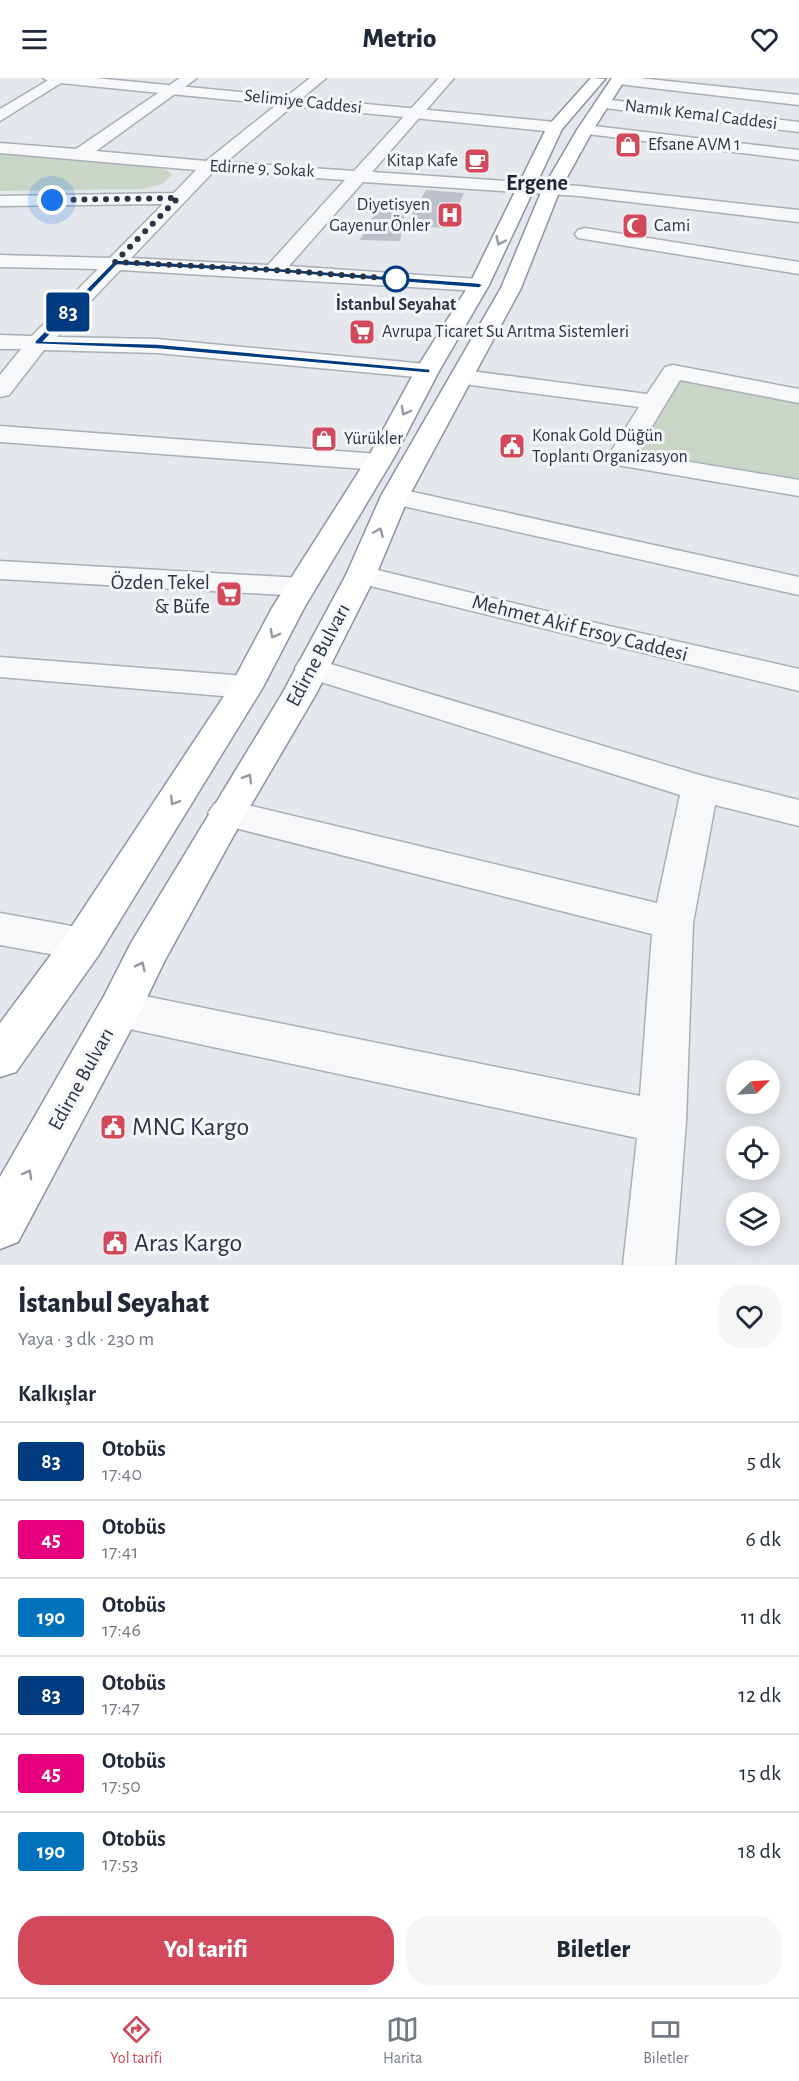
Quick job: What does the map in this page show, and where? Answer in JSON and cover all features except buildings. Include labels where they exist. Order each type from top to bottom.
[{"type":"highway","name":"Edirne Bulvarı","points":[[0,1225],[120,1009],[146,955],[227,813],[299,694],[360,575],[395,496],[511,288],[537,229],[537,189],[534,173],[555,127],[598,78]]},
{"type":"highway","name":"Edirne Bulvarı","points":[[0,1058],[83,944],[246,687],[301,587],[378,462],[427,371],[537,189],[585,130],[619,79]]},
{"type":"street","points":[[0,116],[58,78]]},
{"type":"street","name":"Selimiye Caddesi","points":[[58,78],[555,127]]},
{"type":"street","points":[[79,155],[190,78]]},
{"type":"street","points":[[0,390],[38,343],[210,166],[319,78]]},
{"type":"street","points":[[274,270],[447,78]]},
{"type":"street","points":[[619,79],[799,100]]},
{"type":"street","name":"Namık Kemal Caddesi","points":[[602,104],[799,127]]},
{"type":"street","points":[[585,130],[799,154]]},
{"type":"street","name":"Edirne 9. Sokak","points":[[0,148],[210,166],[579,191],[799,216]]},
{"type":"street","points":[[3,204],[178,198]]},
{"type":"street","points":[[585,234],[799,268]]},
{"type":"street","points":[[0,261],[115,262],[274,270],[479,285]]},
{"type":"street","points":[[0,342],[157,346],[427,371]]},
{"type":"street","points":[[797,391],[673,372],[620,458],[799,488]]},
{"type":"street","points":[[463,377],[654,402]]},
{"type":"street","points":[[0,434],[378,462]]},
{"type":"street","points":[[395,496],[799,586]]},
{"type":"street","points":[[0,570],[301,587]]},
{"type":"street","name":"Mehmet Akif Ersoy Caddesi","points":[[360,575],[587,632],[799,680]]},
{"type":"street","points":[[0,667],[246,687]]},
{"type":"street","points":[[311,668],[699,788],[799,813]]},
{"type":"street","points":[[649,1265],[662,1122],[673,923],[699,788]]},
{"type":"street","points":[[227,813],[673,923]]},
{"type":"street","points":[[0,929],[83,944]]},
{"type":"street","points":[[120,1009],[662,1122]]},
{"type":"green space","points":[[0,152],[147,164],[167,170],[172,175],[162,184],[142,189],[0,191]]},
{"type":"green space","points":[[671,374],[799,399],[799,480],[637,454]]},
{"type":"bus line","name":"83","points":[[427,371],[157,346],[38,343],[115,262],[274,270],[479,285]]},
{"type":"place","name":"Efsane AVM 1","points":[[628,145]]},
{"type":"place","name":"Kitap Kafe","points":[[477,161]]},
{"type":"place","name":"Diyetisyen Gayenur Önler","points":[[450,215]]},
{"type":"place","name":"Cami","points":[[635,226]]},
{"type":"place","name":"İstanbul Seyahat","points":[[396,279]]},
{"type":"place","name":"Avrupa Ticaret Su Arıtma Sistemleri","points":[[362,332]]},
{"type":"place","name":"Yürükler","points":[[324,439]]},
{"type":"place","name":"Konak Gold Düğün Toplantı Organizasyon","points":[[512,446]]},
{"type":"place","name":"Özden Tekel & Büfe","points":[[229,594]]},
{"type":"place","name":"MNG Kargo","points":[[113,1127]]},
{"type":"place","name":"Aras Kargo","points":[[115,1243]]},
{"type":"district","name":"Ergene","points":[[537,183]]},
{"type":"route","points":[[52,200],[178,198],[115,262],[396,279]]}]
